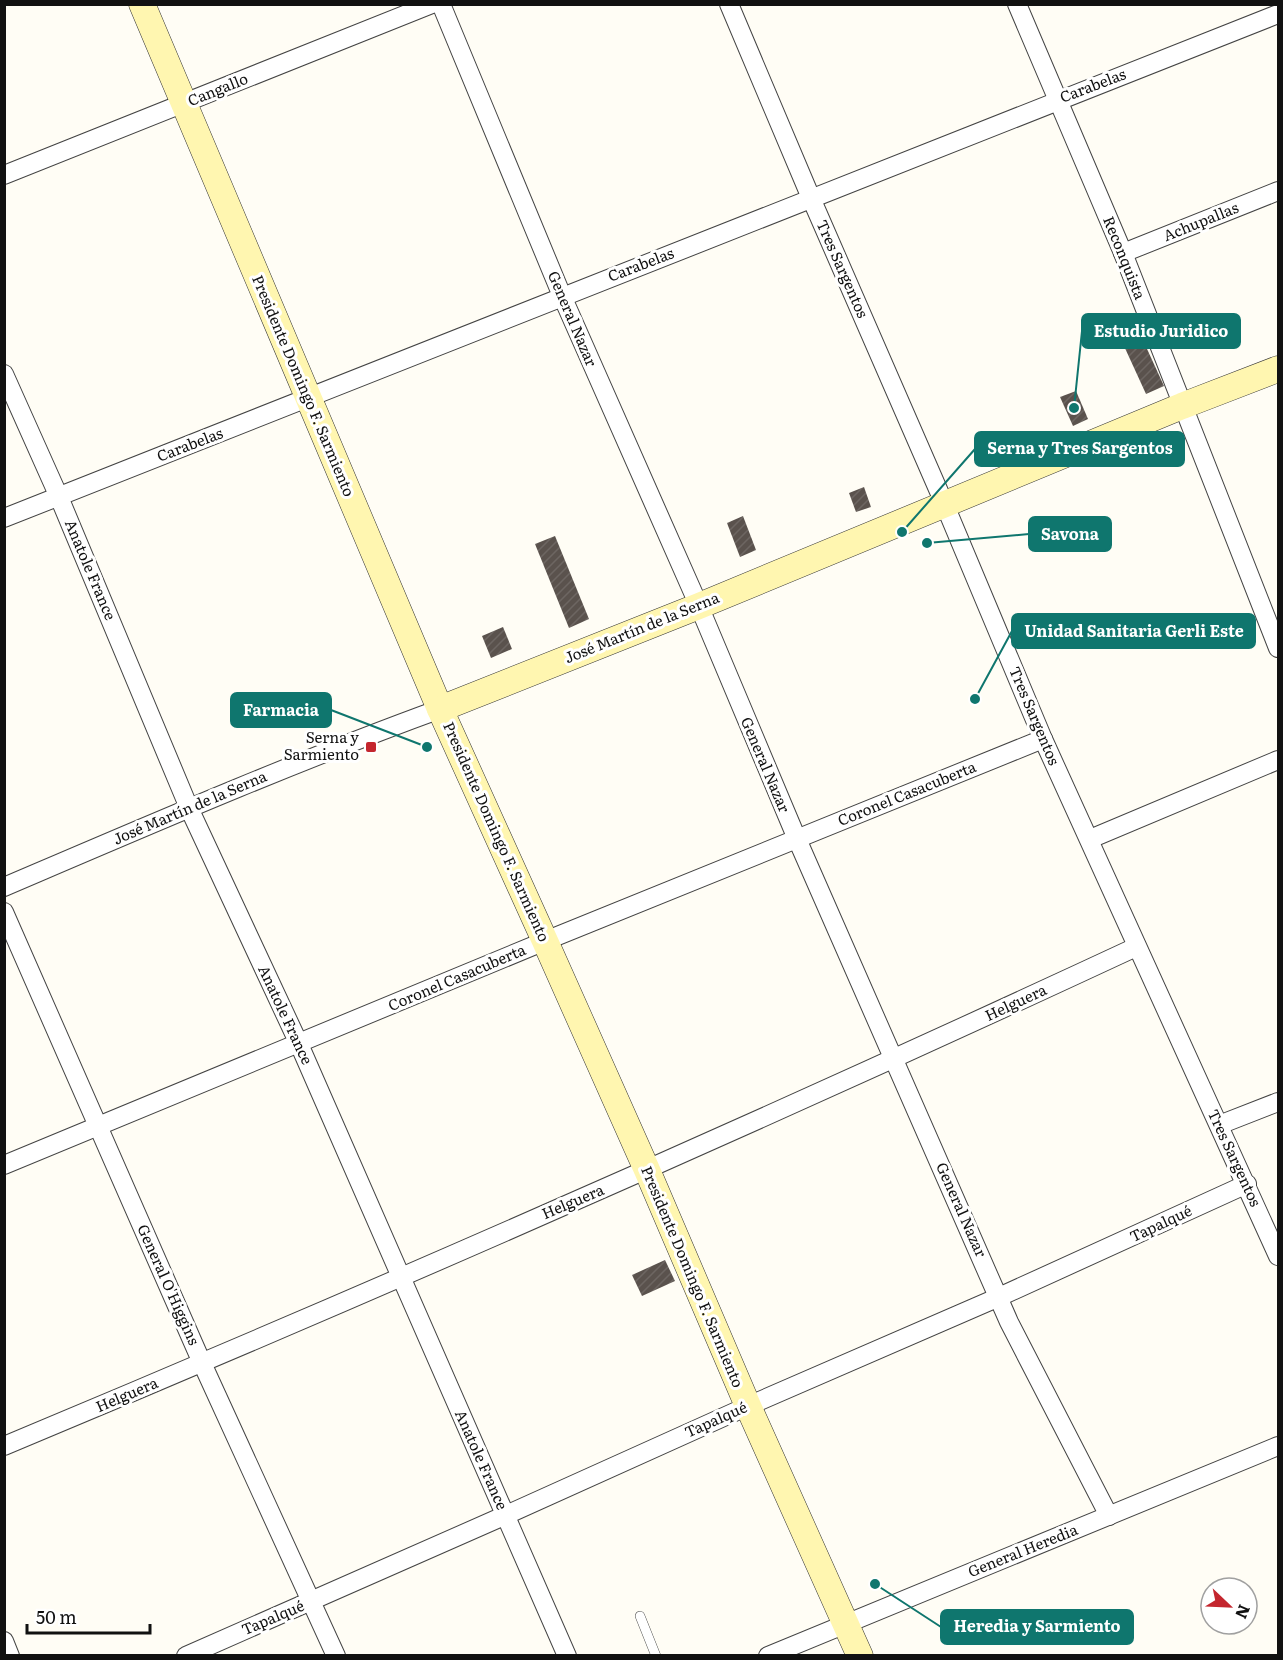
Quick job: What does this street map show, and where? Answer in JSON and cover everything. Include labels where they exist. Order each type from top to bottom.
[{"type":"street","name":"Presidente Domingo F. Sarmiento","points":[[142,4],[440,709],[647,1170],[748,1406],[860,1656]]},
{"type":"street","name":"Cangallo","points":[[4,175],[432,4]]},
{"type":"street","name":"General Nazar","points":[[441,4],[562,296],[1009,1322],[1109,1516]]},
{"type":"street","name":"Tres Sargentos","points":[[729,4],[1043,739],[1090,838],[1136,947],[1247,1184],[1278,1257]]},
{"type":"street","name":"Reconquista","points":[[1017,4],[1123,254],[1278,648]]},
{"type":"street","name":"Carabelas","points":[[4,518],[1278,14]]},
{"type":"street","name":"Achupallas","points":[[1123,254],[1278,191]]},
{"type":"street","name":"José Martín de la Serna","points":[[4,887],[189,808],[699,606],[944,503],[1278,369]]},
{"type":"street","name":"Anatole France","points":[[4,375],[59,497],[189,808],[299,1044],[567,1656]]},
{"type":"street","name":"Coronel Casacuberta","points":[[4,1165],[545,941],[1043,739]]},
{"type":"street","points":[[1090,838],[1278,760]]},
{"type":"street","name":"General O'Higgins","points":[[4,912],[202,1363],[336,1656]]},
{"type":"street","name":"Helguera","points":[[4,1446],[202,1363],[647,1170],[895,1059],[1136,947]]},
{"type":"street","points":[[1219,1125],[1278,1102]]},
{"type":"street","name":"Tapalqué","points":[[186,1656],[999,1297],[1247,1184]]},
{"type":"street","name":"General Heredia","points":[[768,1656],[1278,1446]]},
{"type":"street","points":[[4,1641],[10,1656]]},
{"type":"lane","points":[[640,1616],[656,1656]]},
{"type":"building","points":[[1142,338],[1164,386],[1146,394],[1124,346]]},
{"type":"building","points":[[1076,391],[1088,419],[1073,426],[1060,397]]},
{"type":"building","points":[[864,487],[871,507],[856,512],[849,493]]},
{"type":"building","points":[[743,516],[756,550],[740,557],[727,523]]},
{"type":"building","points":[[555,536],[589,619],[569,628],[535,544]]},
{"type":"building","points":[[503,627],[512,649],[491,658],[482,636]]},
{"type":"building","points":[[665,1260],[675,1281],[642,1296],[632,1275]]},
{"type":"place","name":"Estudio Juridico","points":[[1074,408]]},
{"type":"place","name":"Serna y Tres Sargentos","points":[[902,532]]},
{"type":"place","name":"Savona","points":[[927,543]]},
{"type":"place","name":"Unidad Sanitaria Gerli Este","points":[[975,699]]},
{"type":"place","name":"Serna y Sarmiento","points":[[371,747]]},
{"type":"place","name":"Farmacia","points":[[427,747]]},
{"type":"place","name":"Heredia y Sarmiento","points":[[875,1584]]}]
